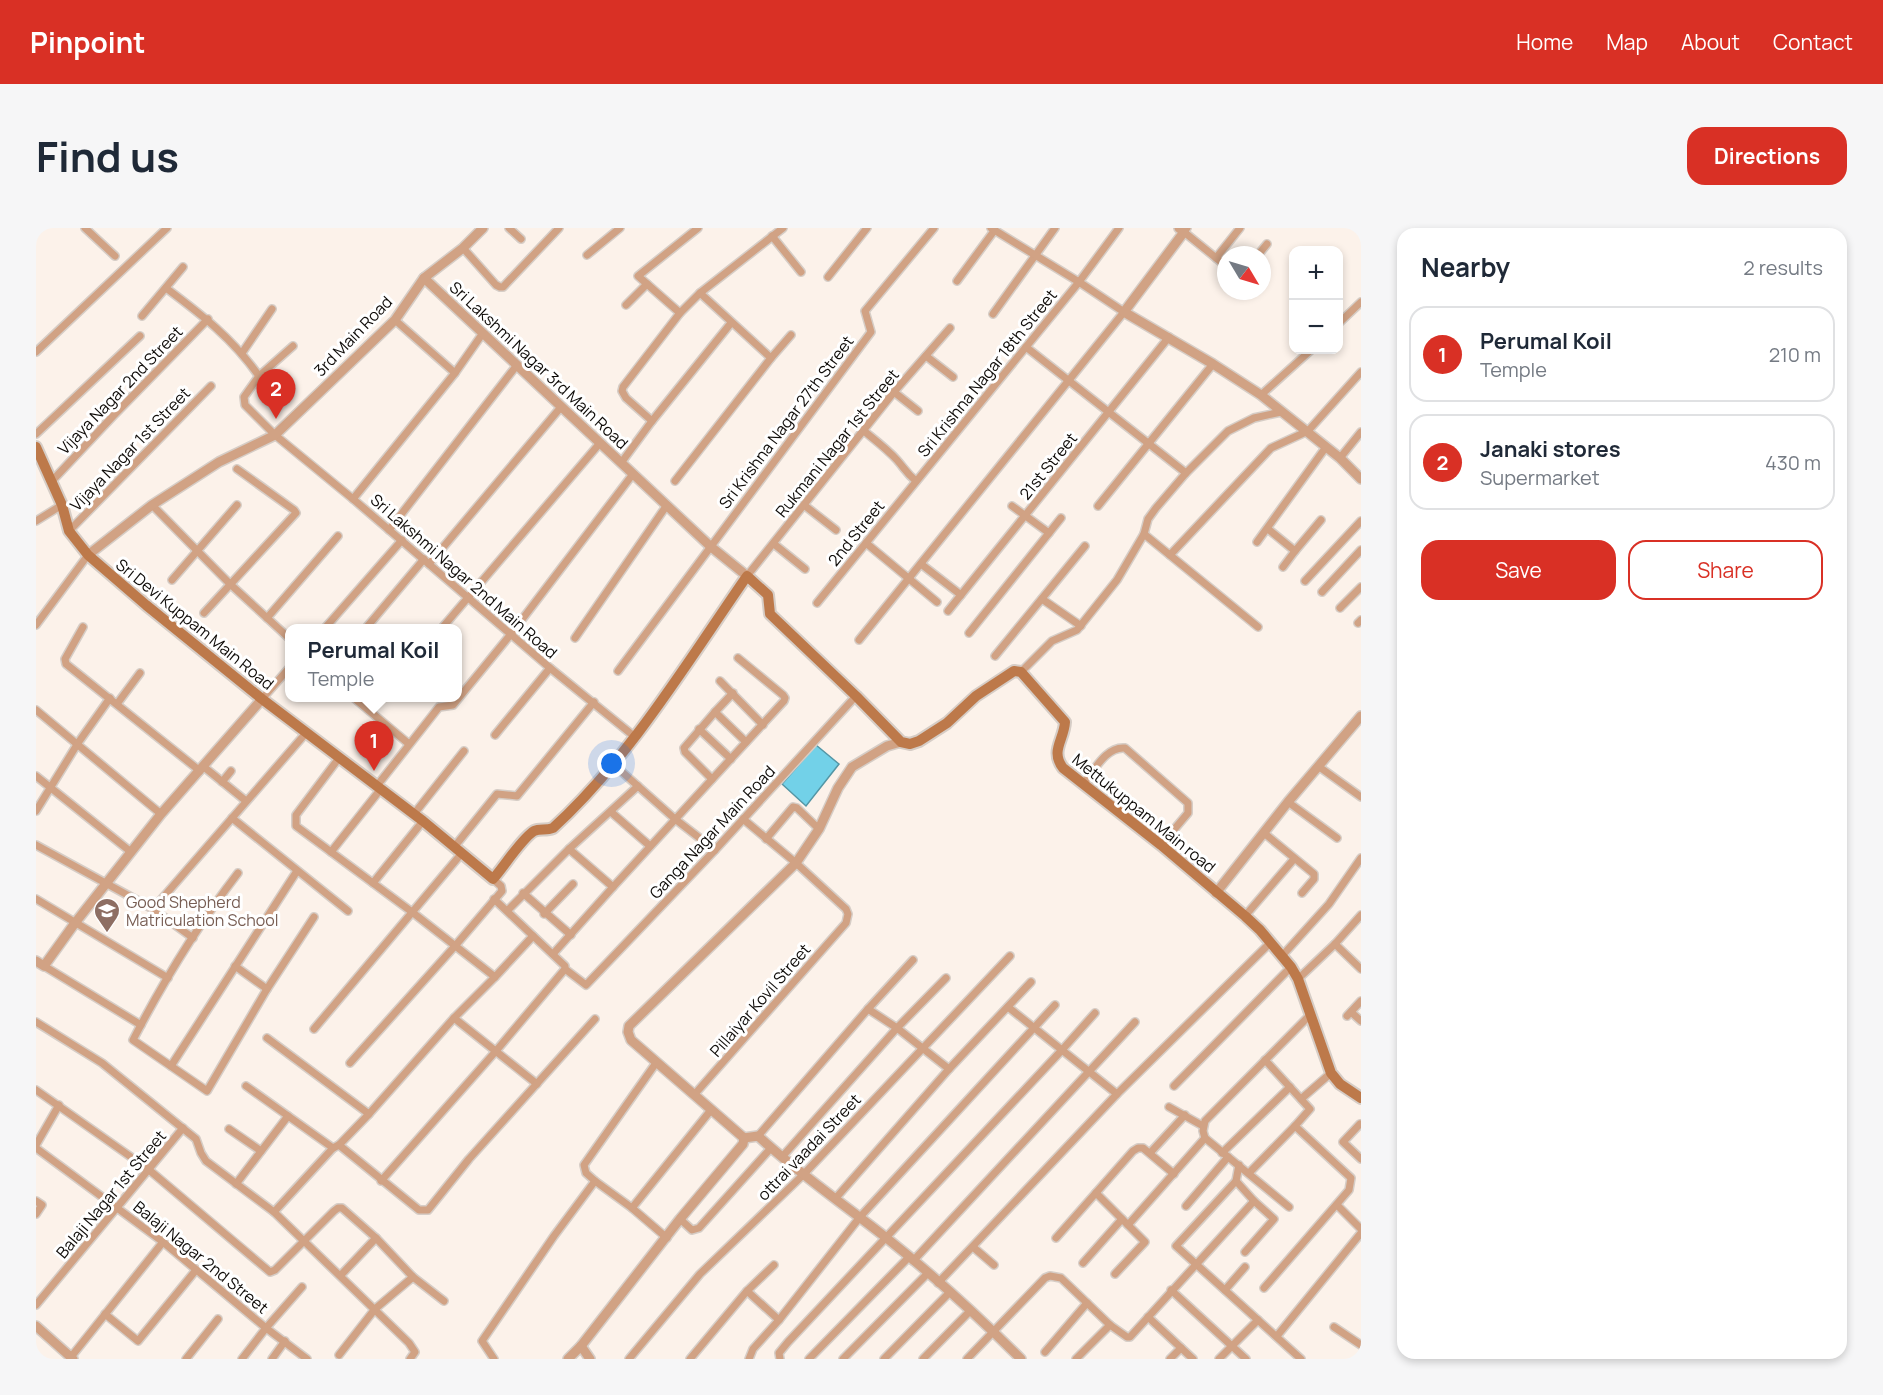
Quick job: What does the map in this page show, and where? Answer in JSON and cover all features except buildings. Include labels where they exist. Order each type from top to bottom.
[{"type":"main road","name":"Sri Devi Kuppam Main Road","points":[[36,447],[62,505],[69,531],[88,555],[262,699],[458,849],[493,879]]},
{"type":"main road","points":[[493,879],[528,836],[538,829],[553,828],[614,764],[747,576],[768,595],[770,614],[901,742],[910,744],[920,741],[947,723],[976,696],[1002,678],[1014,671],[1021,672]]},
{"type":"main road","name":"Mettukuppam Main road","points":[[1021,672],[1065,722],[1057,747],[1057,756],[1063,768],[1245,915],[1270,942],[1298,979],[1331,1073],[1340,1084],[1361,1098]]},
{"type":"street","points":[[85,228],[115,256]]},
{"type":"street","points":[[36,352],[167,228]]},
{"type":"street","name":"3rd Main Road","points":[[88,555],[152,505],[219,462],[275,435],[395,320],[424,278],[463,248],[483,228]]},
{"type":"street","points":[[509,228],[521,239]]},
{"type":"street","points":[[463,248],[496,285],[503,287],[559,228]]},
{"type":"street","points":[[587,255],[620,228]]},
{"type":"street","points":[[680,313],[638,276],[698,228]]},
{"type":"street","points":[[652,421],[626,398],[622,391],[645,357],[680,313],[700,293],[783,228]]},
{"type":"street","points":[[828,277],[867,228]]},
{"type":"street","name":"Sri Krishna Nagar 27th Street","points":[[710,546],[871,333],[865,311],[934,228]]},
{"type":"street","points":[[993,314],[1055,228]]},
{"type":"street","name":"Sri Krishna Nagar 18th Street","points":[[916,481],[1079,282],[1119,228]]},
{"type":"street","points":[[859,640],[1124,312],[1184,229],[1216,258],[1240,228]]},
{"type":"street","points":[[957,281],[992,229],[1124,312],[1213,364],[1261,396],[1308,431],[1361,479]]},
{"type":"street","points":[[772,236],[801,272]]},
{"type":"street","points":[[142,316],[183,267]]},
{"type":"street","name":"Sri Lakshmi Nagar 3rd Main Road","points":[[424,278],[710,546],[747,576]]},
{"type":"street","points":[[626,305],[647,284]]},
{"type":"street","points":[[166,288],[208,319],[242,353],[259,376],[293,346]]},
{"type":"street","points":[[700,293],[771,358]]},
{"type":"street","points":[[1343,319],[1361,302]]},
{"type":"street","points":[[242,353],[272,309]]},
{"type":"street","name":"Vijaya Nagar 2nd Street","points":[[52,481],[208,319]]},
{"type":"street","points":[[395,320],[455,373]]},
{"type":"street","points":[[621,463],[731,323]]},
{"type":"street","name":"Rukmani Nagar 1st Street","points":[[747,576],[894,392],[950,328]]},
{"type":"street","points":[[353,499],[455,373],[483,333]]},
{"type":"street","points":[[36,434],[140,336]]},
{"type":"street","points":[[675,481],[771,358],[791,336]]},
{"type":"street","name":"21st Street","points":[[948,611],[1168,337]]},
{"type":"street","points":[[1026,347],[1186,473]]},
{"type":"street","points":[[1261,396],[1307,354]]},
{"type":"street","points":[[926,356],[953,377]]},
{"type":"street","points":[[1098,506],[1213,364]]},
{"type":"street","points":[[389,530],[517,365]]},
{"type":"street","points":[[1170,555],[1271,448],[1308,431],[1361,372]]},
{"type":"street","name":"Sri Lakshmi Nagar 2nd Main Road","points":[[259,376],[244,397],[244,403],[275,435],[635,737]]},
{"type":"street","name":"Vijaya Nagar 1st Street","points":[[69,531],[211,386]]},
{"type":"street","points":[[894,392],[918,411]]},
{"type":"street","points":[[370,624],[561,407]]},
{"type":"street","points":[[1021,672],[1055,638],[1072,633],[1081,626],[1117,580],[1144,534],[1148,519],[1156,508],[1228,430],[1254,418],[1281,412]]},
{"type":"street","points":[[864,431],[887,450],[905,472],[916,481]]},
{"type":"street","points":[[1340,458],[1361,432]]},
{"type":"street","points":[[446,624],[600,443]]},
{"type":"street","points":[[1257,542],[1326,447]]},
{"type":"street","points":[[204,613],[296,513],[237,469]]},
{"type":"street","points":[[462,694],[511,634],[633,474]]},
{"type":"street","name":"2nd Street","points":[[817,603],[916,481]]},
{"type":"street","points":[[36,521],[62,505]]},
{"type":"street","points":[[152,505],[196,551],[285,634]]},
{"type":"street","points":[[172,580],[237,505]]},
{"type":"street","points":[[575,638],[667,505]]},
{"type":"street","points":[[804,506],[836,530]]},
{"type":"street","points":[[1012,506],[1049,533]]},
{"type":"street","points":[[969,633],[1061,518]]},
{"type":"street","points":[[1283,567],[1321,520]]},
{"type":"street","points":[[1305,581],[1361,521]]},
{"type":"street","points":[[1268,529],[1295,552]]},
{"type":"street","points":[[1144,534],[1258,627]]},
{"type":"street","points":[[267,618],[338,536]]},
{"type":"street","points":[[328,624],[402,540]]},
{"type":"street","points":[[866,543],[937,602]]},
{"type":"street","points":[[774,544],[806,568]]},
{"type":"street","points":[[618,671],[710,546]]},
{"type":"street","points":[[995,656],[1085,546]]},
{"type":"street","points":[[1322,592],[1361,550]]},
{"type":"street","points":[[36,625],[88,555]]},
{"type":"street","points":[[921,564],[961,595]]},
{"type":"street","points":[[1340,608],[1361,587]]},
{"type":"street","points":[[1042,598],[1081,626]]},
{"type":"street","points":[[83,627],[65,663],[246,801]]},
{"type":"street","points":[[554,954],[785,698],[738,658]]},
{"type":"street","points":[[495,735],[550,668]]},
{"type":"street","points":[[141,1025],[40,964],[161,814],[285,673]]},
{"type":"street","points":[[117,704],[140,674]]},
{"type":"street","points":[[720,681],[763,725]]},
{"type":"street","points":[[712,779],[684,750],[699,729],[733,693]]},
{"type":"street","name":"Ganga Nagar Main Road","points":[[566,969],[586,985],[715,850],[856,696]]},
{"type":"street","points":[[36,811],[78,743],[110,698]]},
{"type":"street","points":[[359,702],[410,744]]},
{"type":"street","points":[[331,852],[439,707],[453,705],[455,702]]},
{"type":"street","points":[[314,1029],[412,912],[497,794],[517,796],[594,702]]},
{"type":"street","points":[[36,710],[161,814]]},
{"type":"street","points":[[715,712],[746,742]]},
{"type":"street","points":[[1216,893],[1288,802],[1361,716]]},
{"type":"street","points":[[699,729],[731,759]]},
{"type":"street","points":[[153,909],[306,733]]},
{"type":"street","points":[[901,742],[887,747],[852,768],[842,782],[819,829],[796,863],[629,1026],[628,1032],[631,1040],[656,1063],[744,1138],[758,1136],[913,960]]},
{"type":"street","points":[[1083,784],[1107,755],[1118,747],[1125,748],[1188,803],[1188,813],[1161,845]]},
{"type":"street","points":[[374,883],[464,751]]},
{"type":"street","points":[[339,758],[296,815],[296,826],[495,977]]},
{"type":"street","points":[[614,764],[675,819],[715,850]]},
{"type":"street","points":[[1318,766],[1361,797]]},
{"type":"street","points":[[222,782],[231,771]]},
{"type":"street","points":[[36,776],[131,852]]},
{"type":"street","points":[[508,910],[569,849],[638,786]]},
{"type":"street","points":[[1288,802],[1337,838]]},
{"type":"street","points":[[766,839],[793,807],[797,808],[819,829]]},
{"type":"street","points":[[611,812],[650,846]]},
{"type":"street","points":[[232,818],[348,911]]},
{"type":"street","points":[[743,819],[796,863]]},
{"type":"street","points":[[1264,833],[1315,875],[1302,893]]},
{"type":"street","points":[[36,845],[153,909],[193,938]]},
{"type":"street","points":[[569,849],[613,887]]},
{"type":"street","points":[[1282,956],[1329,904],[1361,858]]},
{"type":"street","points":[[1245,915],[1294,859]]},
{"type":"street","name":"Pillaiyar Kovil Street","points":[[694,1095],[846,923],[848,914],[846,909],[796,863]]},
{"type":"street","points":[[171,1066],[297,871]]},
{"type":"street","points":[[238,873],[168,978],[134,1040],[207,1091],[267,989],[314,917]]},
{"type":"street","points":[[350,1063],[455,946],[502,889],[493,879]]},
{"type":"street","points":[[544,914],[573,884]]},
{"type":"street","points":[[523,893],[544,914],[571,935]]},
{"type":"street","points":[[36,899],[168,978]]},
{"type":"street","points":[[381,1181],[496,1052],[566,969],[554,954],[494,899]]},
{"type":"street","points":[[1298,979],[1335,944],[1361,915]]},
{"type":"street","points":[[274,1212],[369,1114],[454,1018],[533,936]]},
{"type":"street","points":[[938,1283],[1117,1094],[1270,942]]},
{"type":"street","points":[[1335,944],[1361,969]]},
{"type":"street","name":"ottrai vaadai Street","points":[[629,1359],[700,1274],[803,1175],[1011,956]]},
{"type":"street","points":[[235,966],[267,989]]},
{"type":"street","points":[[1174,1086],[1291,967]]},
{"type":"street","points":[[782,1157],[897,1028],[946,978]]},
{"type":"street","points":[[835,1199],[949,1070],[1031,982]]},
{"type":"street","points":[[1361,1001],[1349,1014],[1361,1021]]},
{"type":"street","points":[[749,1359],[753,1349],[779,1320],[860,1217],[1056,1005]]},
{"type":"street","points":[[1008,1007],[1117,1094]]},
{"type":"street","points":[[868,1009],[897,1028],[949,1070]]},
{"type":"street","points":[[780,1359],[779,1353],[788,1342],[1095,1013]]},
{"type":"street","points":[[1289,1207],[1205,1138],[1203,1126],[1205,1120],[1311,1014]]},
{"type":"street","points":[[454,1018],[537,1084]]},
{"type":"street","points":[[246,1086],[336,1146],[419,1210],[428,1210],[469,1159],[595,1019]]},
{"type":"street","points":[[36,1022],[102,1063],[196,1139],[206,1161],[274,1212],[413,1347],[415,1352],[410,1359]]},
{"type":"street","points":[[809,1359],[911,1259],[1135,1022]]},
{"type":"street","points":[[267,1038],[369,1114]]},
{"type":"street","points":[[1249,1173],[1310,1109],[1265,1060]]},
{"type":"street","points":[[656,1063],[584,1165],[586,1173],[595,1181],[667,1238]]},
{"type":"street","points":[[1301,1099],[1331,1073]]},
{"type":"street","points":[[1186,1206],[1225,1155],[1290,1087]]},
{"type":"street","points":[[36,1090],[148,1169],[270,1272],[275,1270],[338,1208],[342,1208],[376,1238],[413,1277],[444,1301]]},
{"type":"street","points":[[36,1147],[59,1105]]},
{"type":"street","points":[[1168,1107],[1203,1126]]},
{"type":"street","points":[[632,1208],[711,1110]]},
{"type":"street","points":[[1150,1153],[1185,1115]]},
{"type":"street","points":[[236,1184],[288,1116]]},
{"type":"street","points":[[1360,1124],[1344,1140],[1344,1144],[1361,1159]]},
{"type":"street","points":[[1264,1288],[1349,1190],[1351,1178],[1295,1126]]},
{"type":"street","name":"Balaji Nagar 1st Street","points":[[36,1305],[183,1128]]},
{"type":"street","points":[[229,1129],[261,1151]]},
{"type":"street","points":[[758,1136],[803,1175],[887,1238],[1021,1359]]},
{"type":"street","points":[[568,1359],[581,1346],[680,1219],[743,1144],[744,1138]]},
{"type":"street","points":[[1083,1263],[1174,1174],[1205,1138]]},
{"type":"street","name":"Balaji Nagar 2nd Street","points":[[36,1147],[163,1242],[307,1359]]},
{"type":"street","points":[[1056,1238],[1133,1151],[1141,1147],[1174,1174]]},
{"type":"street","points":[[680,1219],[692,1230],[699,1228],[771,1148]]},
{"type":"street","points":[[1239,1165],[1236,1181],[1176,1246],[1301,1359]]},
{"type":"street","points":[[494,1359],[482,1341],[595,1181]]},
{"type":"street","points":[[1236,1181],[1274,1219],[1245,1252]]},
{"type":"street","points":[[1096,1193],[1145,1242],[1115,1275]]},
{"type":"street","points":[[36,1201],[42,1205],[36,1214]]},
{"type":"street","points":[[967,1359],[1045,1278],[1050,1276],[1061,1278],[1110,1325],[1130,1337],[1254,1201]]},
{"type":"street","points":[[1276,1336],[1361,1231],[1337,1205]]},
{"type":"street","points":[[341,1275],[376,1238]]},
{"type":"street","points":[[36,1326],[72,1358],[163,1242]]},
{"type":"street","points":[[973,1247],[994,1265]]},
{"type":"street","points":[[690,1359],[747,1291],[774,1265]]},
{"type":"street","points":[[1225,1290],[1245,1267]]},
{"type":"street","points":[[105,1314],[138,1341],[196,1270]]},
{"type":"street","points":[[843,1359],[927,1274]]},
{"type":"street","points":[[339,1355],[375,1309],[413,1277]]},
{"type":"street","points":[[242,1359],[302,1287]]},
{"type":"street","points":[[1171,1290],[1246,1359]]},
{"type":"street","points":[[747,1291],[779,1320]]},
{"type":"street","points":[[884,1359],[949,1293]]},
{"type":"street","points":[[1045,1352],[1087,1303]]},
{"type":"street","points":[[923,1359],[970,1311]]},
{"type":"street","points":[[1148,1317],[1193,1359]]},
{"type":"street","points":[[186,1359],[218,1319]]},
{"type":"street","points":[[1219,1359],[1258,1320]]},
{"type":"street","points":[[1076,1359],[1110,1325]]},
{"type":"street","points":[[1334,1327],[1361,1345]]},
{"type":"street","points":[[272,1359],[285,1341]]},
{"type":"street","points":[[581,1346],[590,1359]]},
{"type":"street","points":[[1170,1359],[1181,1348]]},
{"type":"water","points":[[816,745],[839,764],[806,806],[782,784]]},
{"type":"place","name":"Janaki stores","points":[[276,419]]},
{"type":"place","name":"Perumal Koil","points":[[374,771]]},
{"type":"place","name":"Good Shepherd Matriculation School","points":[[107,934]]}]
